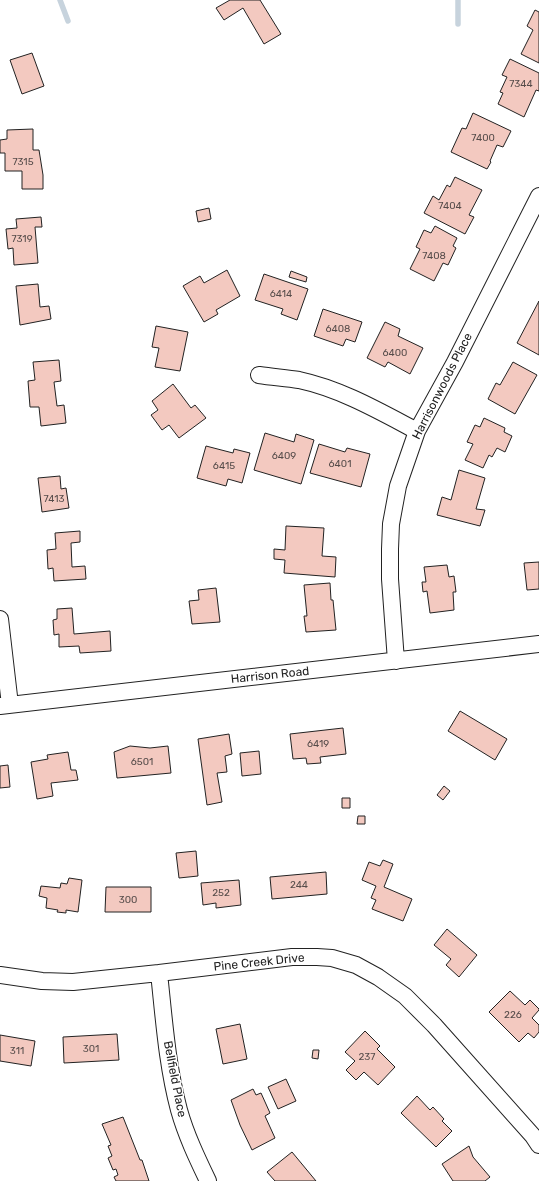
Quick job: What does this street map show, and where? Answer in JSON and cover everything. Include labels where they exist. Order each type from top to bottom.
[{"type":"street","name":"Harrisonwoods Place","points":[[396,661],[390,579],[391,524],[398,486],[416,431],[458,356],[539,196]]},
{"type":"street","points":[[259,375],[298,380],[324,387],[355,399],[416,431]]},
{"type":"street","points":[[0,619],[5,705]]},
{"type":"street","name":"Harrison Road","points":[[5,705],[539,644]]},
{"type":"street","name":"Pine Creek Drive","points":[[0,975],[42,981],[72,982],[292,957],[332,958],[356,965],[378,976],[405,996],[439,1031],[533,1136],[539,1145]]},
{"type":"street","name":"Bellfield Place","points":[[159,973],[170,1066],[179,1111],[190,1142],[208,1181]]},
{"type":"building","points":[[230,0],[260,0],[281,34],[264,44],[243,8],[224,20],[216,8]]},
{"type":"building","points":[[535,10],[539,12],[539,63],[521,54],[533,30],[527,26]]},
{"type":"building","points":[[32,53],[44,86],[22,94],[10,60]]},
{"type":"building","points":[[510,59],[539,73],[539,91],[536,90],[524,117],[498,104],[503,93],[500,92],[507,77],[502,75]]},
{"type":"building","points":[[473,113],[511,131],[503,147],[497,145],[487,169],[451,152],[462,128],[466,129]]},
{"type":"building","points":[[33,129],[33,150],[39,150],[43,175],[43,189],[22,189],[22,171],[5,171],[5,153],[0,153],[0,140],[7,139],[7,130]]},
{"type":"building","points":[[455,177],[482,190],[469,215],[474,217],[465,234],[424,213],[433,196],[439,200],[447,185],[450,187]]},
{"type":"building","points":[[209,208],[211,219],[198,222],[196,211]]},
{"type":"building","points":[[41,217],[42,227],[35,227],[38,263],[14,265],[13,248],[8,249],[6,229],[17,228],[16,219]]},
{"type":"building","points":[[435,226],[457,238],[453,246],[456,248],[448,265],[443,263],[434,281],[410,269],[420,249],[416,247],[424,230],[431,233]]},
{"type":"building","points":[[227,270],[240,296],[216,310],[218,314],[204,322],[183,286],[200,276],[204,283]]},
{"type":"building","points":[[291,271],[307,277],[306,282],[289,277]]},
{"type":"building","points":[[264,274],[308,289],[297,320],[281,314],[283,309],[255,300]]},
{"type":"building","points":[[38,284],[40,307],[49,306],[51,319],[20,325],[16,286]]},
{"type":"building","points":[[539,301],[539,355],[517,343]]},
{"type":"building","points":[[323,309],[362,322],[355,342],[346,339],[343,346],[314,336]]},
{"type":"building","points":[[385,322],[400,329],[398,336],[423,348],[410,374],[388,362],[385,367],[367,358]]},
{"type":"building","points":[[156,326],[188,332],[180,371],[155,367],[159,348],[152,347]]},
{"type":"building","points":[[59,360],[61,381],[54,382],[57,406],[64,405],[66,423],[41,426],[39,407],[30,407],[28,381],[35,380],[33,362]]},
{"type":"building","points":[[513,362],[537,375],[515,414],[488,399],[496,383],[500,385]]},
{"type":"building","points":[[173,384],[191,408],[195,405],[206,418],[179,438],[169,425],[162,430],[151,415],[158,410],[152,401]]},
{"type":"building","points":[[484,418],[505,428],[504,432],[512,436],[505,452],[497,448],[492,457],[489,455],[483,468],[465,460],[473,444],[467,442],[475,425],[480,427]]},
{"type":"building","points":[[265,433],[294,442],[296,434],[314,440],[301,484],[254,470]]},
{"type":"building","points":[[319,444],[345,452],[347,448],[370,454],[361,487],[310,473]]},
{"type":"building","points":[[206,446],[233,453],[234,449],[250,453],[242,483],[228,479],[226,486],[197,478]]},
{"type":"building","points":[[459,470],[485,478],[476,509],[485,510],[480,526],[437,515],[442,497],[451,500]]},
{"type":"building","points":[[60,476],[61,489],[66,488],[69,508],[42,512],[38,478]]},
{"type":"building","points":[[286,526],[324,528],[322,556],[336,557],[335,577],[284,573],[285,560],[274,559],[274,549],[285,550]]},
{"type":"building","points":[[80,531],[80,542],[71,543],[72,567],[85,566],[86,579],[54,581],[53,568],[48,569],[47,550],[56,549],[55,533]]},
{"type":"building","points":[[539,562],[539,589],[527,590],[524,563]]},
{"type":"building","points":[[447,565],[449,577],[454,576],[456,592],[453,592],[454,610],[430,613],[427,591],[423,592],[422,582],[426,582],[424,567]]},
{"type":"building","points":[[330,583],[336,630],[306,632],[304,616],[307,616],[304,585]]},
{"type":"building","points":[[216,588],[220,622],[192,624],[189,601],[199,600],[198,590]]},
{"type":"building","points":[[72,608],[74,634],[110,631],[111,651],[80,653],[79,646],[59,647],[59,634],[54,635],[53,620],[57,619],[57,609]]},
{"type":"building","points":[[460,711],[507,739],[495,760],[448,731]]},
{"type":"building","points":[[343,728],[346,754],[320,757],[321,763],[307,764],[306,758],[293,759],[290,734]]},
{"type":"building","points":[[229,734],[232,754],[225,756],[227,772],[217,773],[222,802],[207,805],[198,739]]},
{"type":"building","points":[[130,746],[150,748],[168,746],[171,773],[117,778],[114,752]]},
{"type":"building","points":[[259,751],[261,774],[242,776],[240,753]]},
{"type":"building","points":[[68,752],[71,770],[76,770],[78,780],[51,783],[53,796],[37,799],[31,762],[48,759],[47,755]]},
{"type":"building","points":[[8,765],[10,787],[0,788],[0,766]]},
{"type":"building","points":[[444,786],[450,791],[443,800],[437,795]]},
{"type":"building","points":[[342,798],[350,798],[350,808],[342,808]]},
{"type":"building","points":[[358,816],[365,816],[365,824],[357,824]]},
{"type":"building","points":[[196,851],[198,876],[179,878],[176,853]]},
{"type":"building","points":[[383,860],[393,864],[384,887],[412,899],[403,921],[372,909],[376,900],[371,898],[376,886],[362,880],[369,862],[380,866]]},
{"type":"building","points":[[326,872],[327,894],[272,899],[270,877]]},
{"type":"building","points":[[69,878],[82,880],[78,912],[66,910],[66,913],[57,912],[58,910],[46,908],[47,898],[39,896],[41,886],[60,888],[61,883],[67,884]]},
{"type":"building","points":[[239,880],[241,905],[216,908],[216,903],[203,905],[201,883]]},
{"type":"building","points":[[106,887],[151,887],[151,912],[105,912]]},
{"type":"building","points":[[447,929],[477,955],[459,977],[446,965],[451,959],[434,945]]},
{"type":"building","points":[[510,991],[525,1005],[530,1000],[539,1009],[532,1018],[539,1025],[539,1032],[534,1038],[528,1033],[519,1042],[489,1012]]},
{"type":"building","points":[[240,1024],[247,1059],[223,1064],[216,1029]]},
{"type":"building","points":[[365,1031],[380,1046],[377,1049],[395,1067],[378,1085],[364,1072],[356,1080],[346,1070],[355,1061],[345,1052]]},
{"type":"building","points":[[117,1034],[119,1060],[64,1063],[63,1037]]},
{"type":"building","points":[[0,1035],[35,1041],[31,1066],[0,1061]]},
{"type":"building","points":[[313,1050],[319,1050],[318,1059],[312,1058]]},
{"type":"building","points":[[286,1079],[296,1101],[278,1109],[268,1087]]},
{"type":"building","points":[[253,1089],[256,1095],[261,1093],[270,1113],[265,1116],[275,1138],[252,1150],[240,1125],[231,1100]]},
{"type":"building","points":[[417,1096],[430,1110],[433,1107],[444,1119],[442,1121],[452,1131],[436,1147],[401,1113]]},
{"type":"building","points":[[123,1117],[140,1160],[142,1160],[149,1181],[116,1181],[114,1177],[118,1175],[116,1169],[113,1170],[108,1158],[112,1156],[108,1146],[111,1145],[102,1124]]},
{"type":"building","points":[[469,1146],[473,1157],[490,1177],[485,1181],[453,1181],[442,1164]]},
{"type":"building","points":[[292,1152],[316,1181],[275,1181],[267,1172]]},
{"type":"waterway","points":[[60,0],[68,21]]},
{"type":"waterway","points":[[458,0],[458,24]]}]
